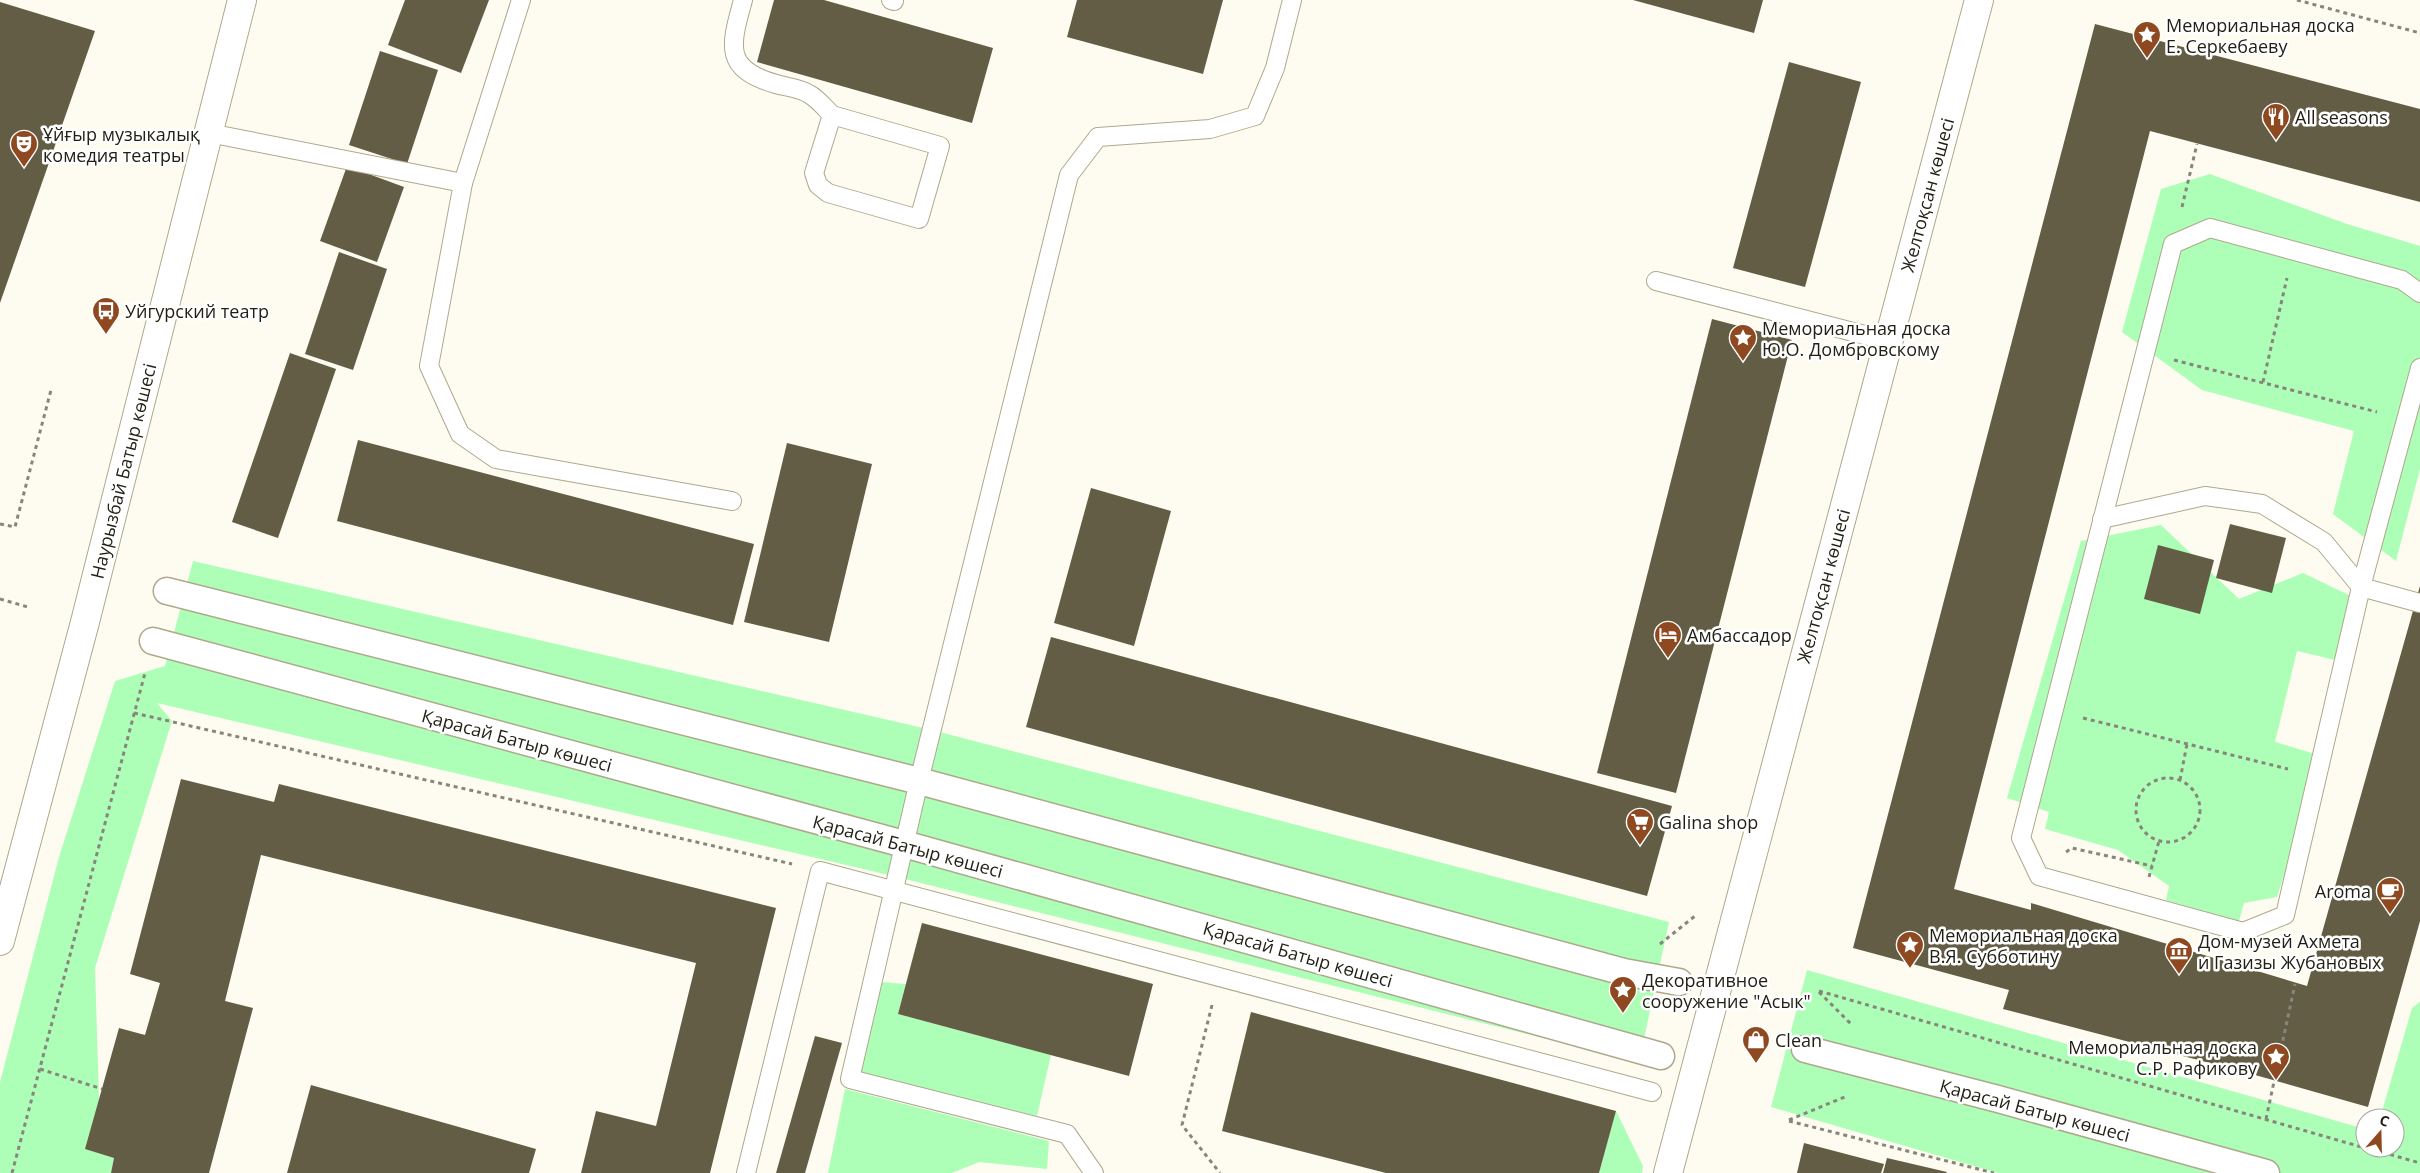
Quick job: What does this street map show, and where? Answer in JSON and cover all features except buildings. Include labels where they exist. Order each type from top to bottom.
[{"type":"main road","name":"Наурызбай Батыр көшесі","points":[[0,941],[85,622],[242,0]]},
{"type":"main road","name":"Желтоқсан көшесі","points":[[1668,1173],[1980,0]]},
{"type":"street","points":[[167,591],[919,781],[1624,972],[1679,982]]},
{"type":"street","name":"Қарасай Батыр көшесі","points":[[153,642],[904,844],[1661,1056]]},
{"type":"street","name":"Қарасай Батыр көшесі","points":[[1805,1049],[1998,1098],[2266,1173]]},
{"type":"lane","points":[[521,0],[463,183],[429,366],[460,434],[496,459],[732,501]]},
{"type":"lane","points":[[743,0],[733,37],[735,55],[746,71],[757,78],[809,93],[832,115],[940,146],[919,219],[828,193],[818,185],[814,173],[832,115]]},
{"type":"lane","points":[[1094,1173],[1067,1134],[850,1079],[919,781],[1069,175],[1098,137],[1210,129],[1255,116],[1275,68],[1292,0]]},
{"type":"lane","points":[[209,133],[463,183]]},
{"type":"lane","points":[[2420,293],[2402,280],[2210,228],[2173,244],[2022,838],[2039,876],[2243,932],[2285,915],[2361,587],[2420,368]]},
{"type":"lane","points":[[1656,281],[1888,341]]},
{"type":"lane","points":[[2102,519],[2205,496],[2262,504],[2324,542],[2361,587],[2420,603]]},
{"type":"lane","points":[[746,1173],[820,871],[1652,1092]]},
{"type":"path","points":[[2296,0],[2420,33]]},
{"type":"path","points":[[2173,244],[2197,144]]},
{"type":"path","points":[[2263,382],[2283,295]]},
{"type":"path","points":[[2145,352],[2406,420]]},
{"type":"path","points":[[0,524],[16,528],[51,390]]},
{"type":"path","points":[[0,599],[28,607]]},
{"type":"path","points":[[12,1173],[153,642]]},
{"type":"path","points":[[2054,711],[2317,776]]},
{"type":"path","points":[[134,713],[820,871]]},
{"type":"path","points":[[2180,780],[2187,744]]},
{"type":"path","points":[[2159,778],[2180,780],[2189,785],[2196,794],[2200,804],[2200,816],[2189,834],[2180,840],[2159,841],[2149,837],[2136,820],[2137,799],[2142,790],[2159,778]]},
{"type":"path","points":[[1218,977],[1182,1125],[1220,1173]]},
{"type":"path","points":[[2266,1119],[2295,984]]},
{"type":"path","points":[[1819,991],[2355,1145]]},
{"type":"path","points":[[40,1069],[102,1089]]},
{"type":"path","points":[[1789,1120],[1994,1173]]},
{"type":"path","points":[[2402,1158],[2420,1163]]},
{"type":"green space","points":[[2210,174],[2347,224],[2420,246],[2420,469],[2396,561],[2333,514],[2354,431],[2202,390],[2122,332],[2161,189]]},
{"type":"green space","points":[[2161,525],[2239,599],[2303,573],[2353,597],[2344,662],[2297,651],[2275,742],[2322,756],[2277,897],[2244,903],[2239,921],[2166,900],[2169,886],[2118,850],[2045,829],[2049,812],[2007,798],[2081,541]]},
{"type":"green space","points":[[193,561],[932,730],[1669,922],[1639,1062],[889,875],[157,703],[172,721],[95,968],[99,1100],[86,1149],[114,1158],[111,1173],[0,1173],[0,1082],[59,857],[115,681],[165,666]]},
{"type":"green space","points":[[1807,970],[2355,1126],[2355,1158],[2405,1158],[2405,1108],[2383,1108],[2412,1008],[2420,1002],[2420,1173],[1998,1173],[1771,1107]]},
{"type":"green space","points":[[881,982],[906,984],[898,1014],[1051,1055],[1037,1116],[860,1073]]},
{"type":"green space","points":[[845,1089],[1049,1141],[1047,1169],[979,1162],[952,1173],[828,1173]]},
{"type":"green space","points":[[1616,1111],[1643,1166],[1642,1173],[1599,1173]]},
{"type":"place","name":"Мемориальная доска Е. Серкебаеву","points":[[2147,59]]},
{"type":"place","name":"All seasons","points":[[2276,141]]},
{"type":"place","name":"Ұйғыр музыкалық комедия театры","points":[[24,168]]},
{"type":"place","name":"Уйгурский театр","points":[[106,335]]},
{"type":"place","name":"Мемориальная доска Ю.О. Домбровскому","points":[[1743,362]]},
{"type":"place","name":"Амбассадор","points":[[1668,659]]},
{"type":"place","name":"Galina shop","points":[[1640,846]]},
{"type":"place","name":"Aroma","points":[[2390,915]]},
{"type":"place","name":"Мемориальная доска В.Я. Субботину","points":[[1910,969]]},
{"type":"place","name":"Дом-музей Ахмета и Газизы Жубановых","points":[[2179,975]]},
{"type":"place","name":"Декоративное сооружение \"Асык\"","points":[[1623,1014]]},
{"type":"place","name":"Clean","points":[[1756,1064]]},
{"type":"place","name":"Мемориальная доска С.Р. Рафикову","points":[[2276,1081]]}]
